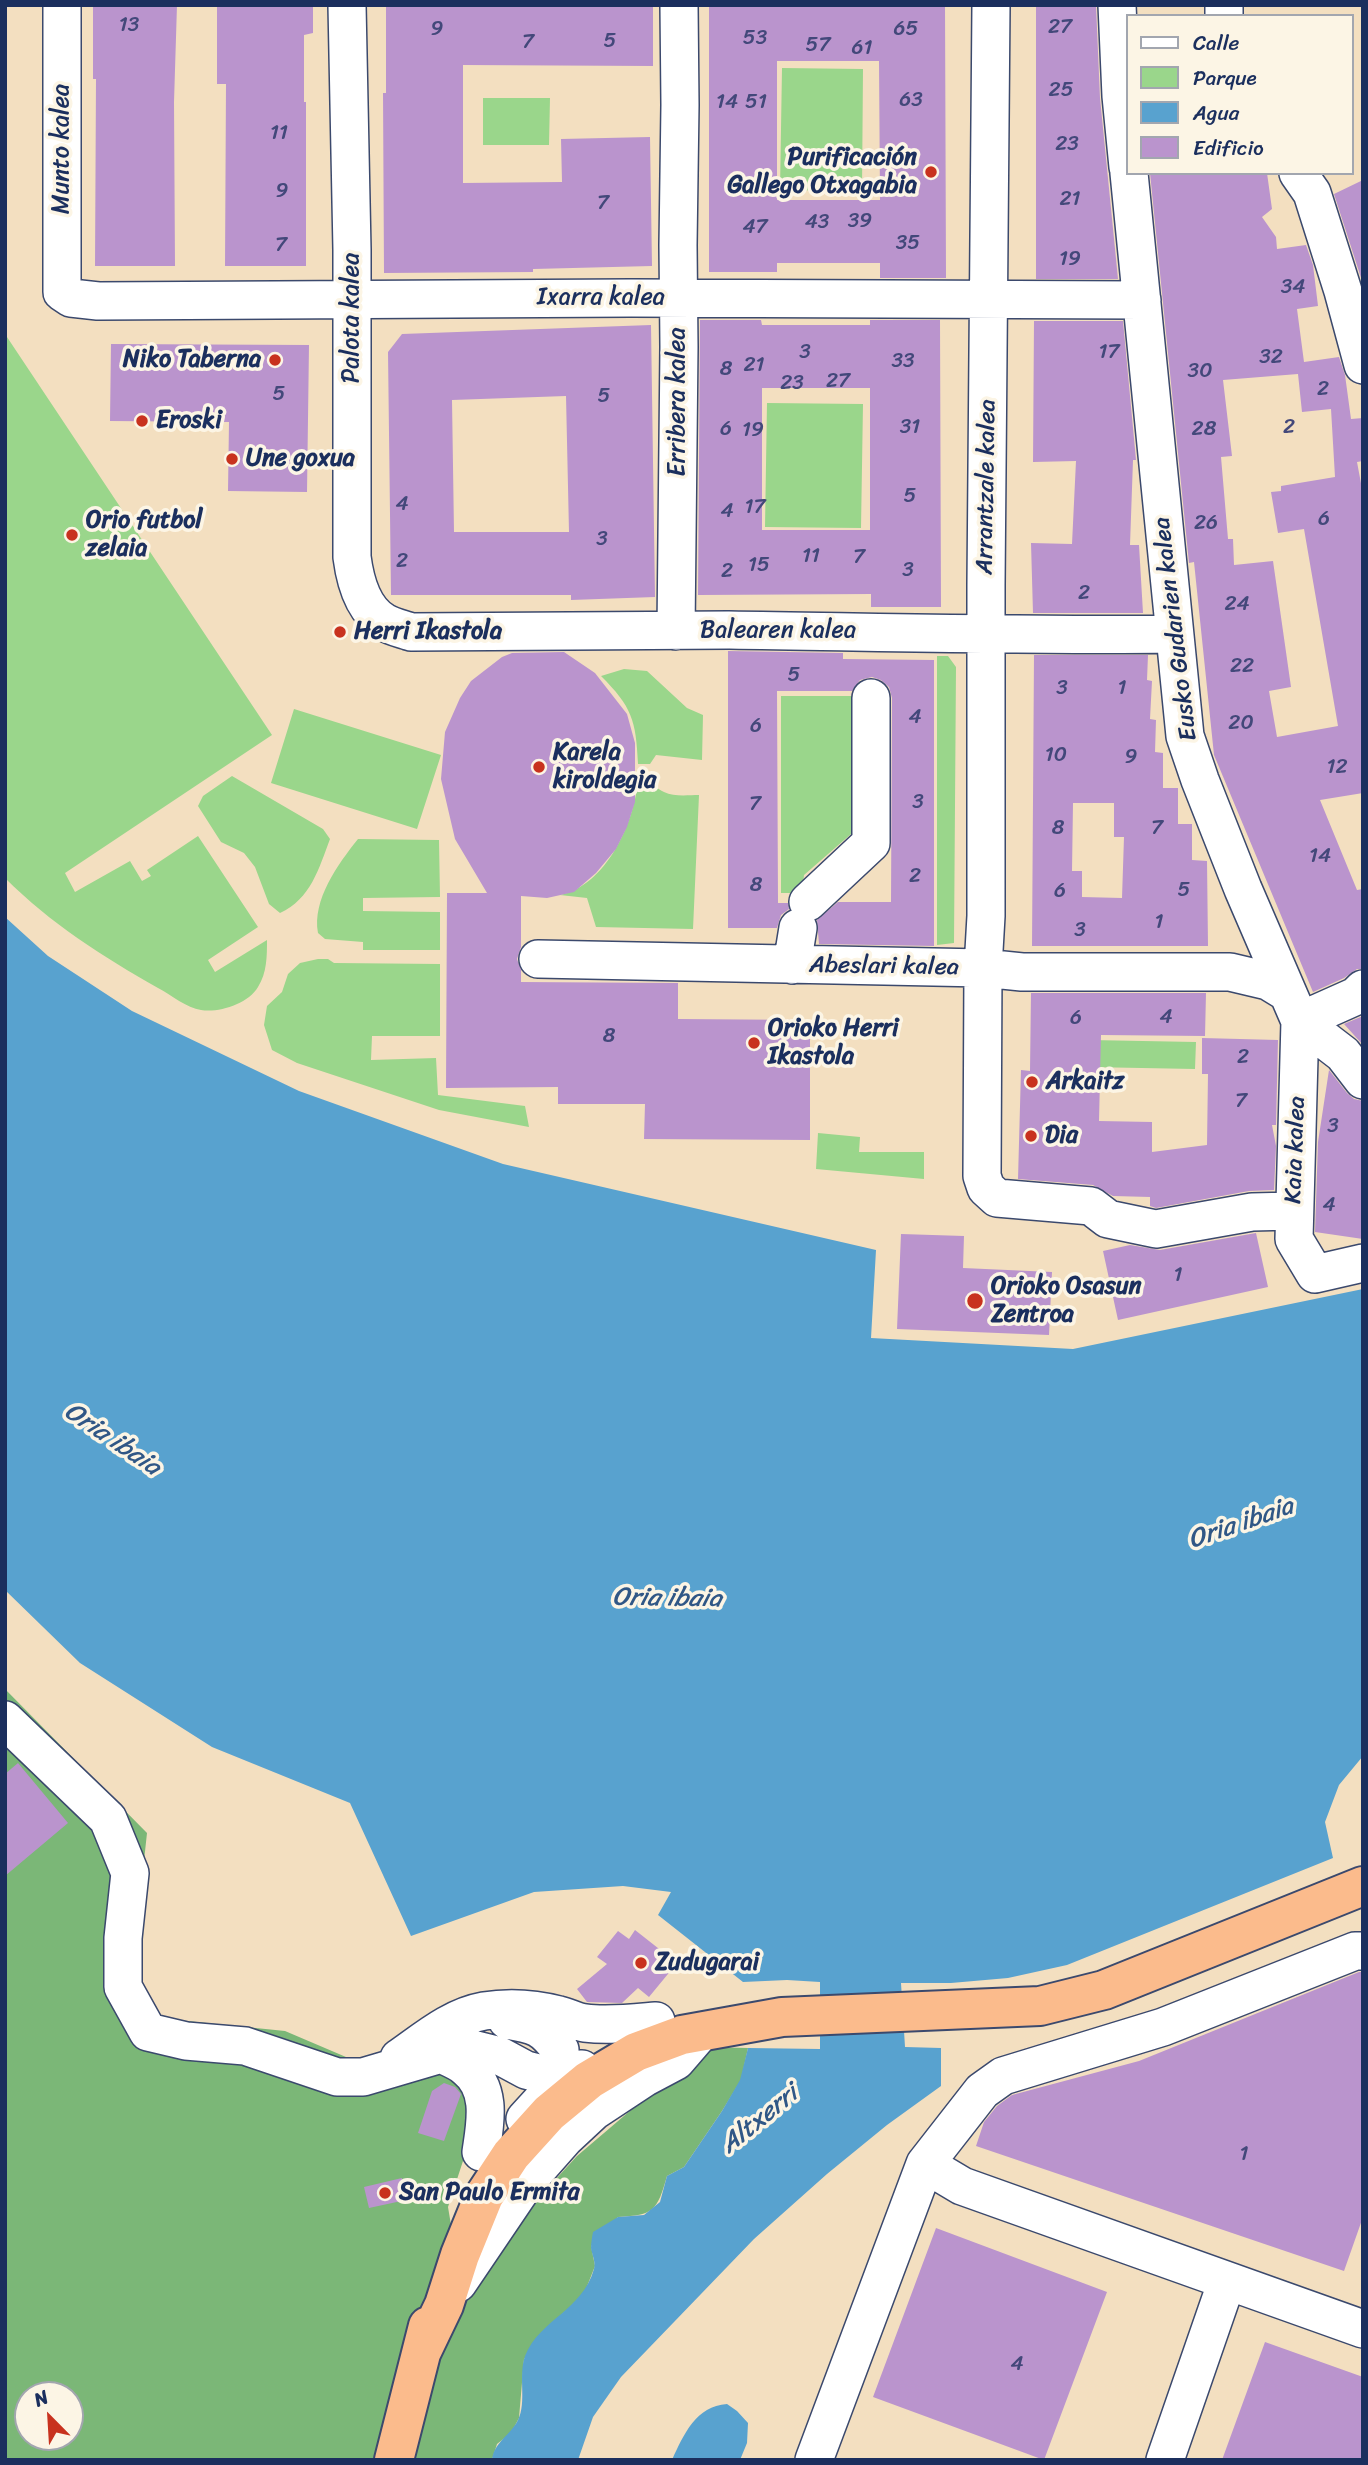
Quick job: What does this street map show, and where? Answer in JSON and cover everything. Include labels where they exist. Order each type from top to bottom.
[{"type":"highway","points":[[394,2460],[422,2351],[448,2232],[464,2187],[481,2152],[539,2086],[592,2048],[621,2034],[671,2039],[782,2017],[1040,2006],[1104,1990],[1363,1886]]},
{"type":"highway","points":[[422,2351],[444,2305],[460,2255],[484,2196],[511,2155],[549,2112],[646,2036],[718,2005],[782,2017]]},
{"type":"street","name":"Munto kalea","points":[[62,5],[62,292]]},
{"type":"street","name":"Palota kalea","points":[[347,5],[352,300],[352,557],[354,576],[360,593],[383,622]]},
{"type":"street","name":"Erribera kalea","points":[[676,631],[679,5]]},
{"type":"street","name":"Arrantzale kalea","points":[[991,5],[982,1176],[986,1188],[997,1198],[1091,1206],[1108,1219],[1156,1229],[1252,1212],[1293,1211]]},
{"type":"street","points":[[1117,5],[1126,131]]},
{"type":"street","name":"Eusko Gudarien kalea","points":[[1129,175],[1185,736],[1205,793],[1293,1006]]},
{"type":"street","points":[[1299,175],[1312,193],[1363,365]]},
{"type":"street","name":"Ixarra kalea","points":[[62,292],[71,298],[98,301],[391,298],[1142,300]]},
{"type":"street","name":"Balearen kalea","points":[[383,622],[411,632],[1174,634]]},
{"type":"street","points":[[792,965],[803,915],[871,843],[871,698]]},
{"type":"street","points":[[1230,972],[1244,962],[1255,943],[1259,926]]},
{"type":"street","name":"Abeslari kalea","points":[[538,959],[983,968],[1022,972],[1230,972],[1268,981],[1293,1006]]},
{"type":"street","points":[[1293,1006],[1356,996],[1363,989]]},
{"type":"street","points":[[1293,1006],[1343,1054],[1363,1080]]},
{"type":"street","name":"Kaia kalea","points":[[1293,1006],[1294,1239],[1315,1274],[1363,1263]]},
{"type":"street","points":[[5,1720],[108,1819],[130,1873],[123,1938],[123,1987],[148,2032],[186,2041],[245,2046],[337,2077],[363,2077],[482,2020],[534,2024],[548,2035],[560,2050],[556,2085],[511,2134],[498,2154],[484,2196]]},
{"type":"street","points":[[814,2460],[925,2164],[982,2091],[1003,2076],[1163,2027],[1342,1956],[1363,1951]]},
{"type":"street","points":[[397,2060],[411,2031],[449,2008],[491,1995],[524,1989],[545,1998],[559,2015]]},
{"type":"street","points":[[363,2077],[443,2040],[481,2012],[503,2010],[559,2015],[584,2023],[612,2024],[646,2036]]},
{"type":"street","points":[[444,2305],[527,2181],[565,2138],[594,2111],[644,2078],[676,2061],[701,2032]]},
{"type":"street","points":[[443,2040],[479,2085],[485,2102],[486,2122],[481,2152]]},
{"type":"street","points":[[925,2164],[962,2186],[1363,2329]]},
{"type":"street","points":[[1165,2460],[1227,2281]]},
{"type":"green space","points":[[782,68],[863,69],[862,191],[780,190]]},
{"type":"green space","points":[[483,98],[550,98],[549,145],[483,145]]},
{"type":"green space","name":"Orio futbol zelaia","points":[[5,334],[272,735],[65,873],[75,892],[130,861],[142,881],[151,876],[147,870],[198,836],[258,927],[208,960],[215,972],[267,940],[266,964],[261,982],[247,998],[224,1009],[196,1009],[117,964],[40,910],[5,878]]},
{"type":"green space","points":[[767,403],[863,404],[861,528],[765,527]]},
{"type":"green space","points":[[937,656],[948,656],[956,667],[954,943],[937,945]]},
{"type":"green space","points":[[624,669],[647,671],[687,708],[703,715],[702,760],[656,755],[650,764],[638,764],[636,736],[630,715],[620,697],[601,676]]},
{"type":"green space","points":[[781,696],[852,696],[851,834],[804,875],[802,893],[781,893]]},
{"type":"green space","points":[[294,709],[441,755],[417,829],[271,783]]},
{"type":"green space","points":[[232,776],[323,829],[330,839],[307,891],[291,907],[280,913],[269,904],[255,867],[244,853],[221,842],[198,806],[203,796]]},
{"type":"green space","points":[[638,782],[650,783],[672,795],[699,795],[693,929],[596,927],[587,898],[560,895],[576,889],[604,866],[623,834]]},
{"type":"green space","points":[[358,839],[439,840],[440,897],[363,898],[363,911],[440,912],[440,950],[363,950],[363,942],[325,939],[318,933],[319,908],[328,883]]},
{"type":"green space","points":[[328,959],[334,963],[440,964],[440,1036],[372,1036],[371,1060],[436,1058],[438,1095],[525,1106],[529,1127],[439,1110],[297,1063],[272,1050],[264,1025],[267,1006],[282,992],[288,974],[300,963]]},
{"type":"green space","points":[[1036,1039],[1196,1042],[1195,1069],[1035,1066]]},
{"type":"green space","points":[[818,1133],[860,1137],[859,1152],[924,1152],[924,1179],[816,1169]]},
{"type":"green space","points":[[5,1689],[147,1833],[134,1953],[142,1991],[158,2018],[285,2031],[346,2057],[372,2058],[390,2047],[464,2077],[476,2121],[448,2207],[459,2273],[524,2214],[577,2156],[705,2047],[748,2048],[741,2080],[684,2167],[667,2176],[657,2204],[639,2215],[618,2217],[591,2246],[595,2266],[586,2289],[524,2359],[519,2418],[511,2433],[497,2444],[492,2460],[5,2460]]},
{"type":"water","points":[[5,917],[48,956],[132,1011],[299,1091],[503,1164],[876,1250],[871,1338],[1073,1349],[1363,1289],[1363,1756],[1339,1785],[1325,1822],[1333,1858],[1067,1965],[1008,1978],[951,1983],[901,1983],[905,2047],[941,2048],[941,2086],[887,2125],[827,2174],[754,2239],[621,2377],[593,2417],[578,2460],[492,2460],[496,2448],[515,2426],[521,2413],[525,2356],[540,2333],[571,2305],[588,2283],[594,2266],[591,2248],[593,2232],[618,2217],[644,2215],[660,2202],[667,2176],[684,2167],[740,2080],[748,2048],[820,2049],[820,1982],[743,1982],[658,1915],[671,1892],[623,1886],[534,1892],[411,1936],[350,1803],[212,1747],[80,1663],[5,1590]]},
{"type":"water","points":[[727,2404],[748,2423],[747,2443],[740,2460],[672,2460],[692,2423],[707,2410]]},
{"type":"building","points":[[93,5],[177,5],[174,102],[175,266],[95,266],[96,79],[93,79]]},
{"type":"building","points":[[217,5],[313,5],[313,33],[304,35],[306,266],[225,266],[226,84],[217,84]]},
{"type":"building","points":[[386,5],[653,5],[653,66],[463,65],[463,183],[562,182],[561,139],[650,137],[652,266],[533,269],[533,272],[384,273],[383,93],[386,93]]},
{"type":"building","points":[[709,5],[945,5],[946,278],[880,278],[880,263],[777,263],[777,272],[709,272]],"holes":[[[777,61],[879,61],[880,200],[777,200]]]},
{"type":"building","points":[[1036,5],[1096,5],[1100,98],[1118,279],[1036,279]]},
{"type":"building","points":[[1150,175],[1267,175],[1272,209],[1262,217],[1276,237],[1277,249],[1306,245],[1313,265],[1318,306],[1297,309],[1304,362],[1339,357],[1345,375],[1351,419],[1363,418],[1363,461],[1357,462],[1363,494],[1363,793],[1320,800],[1357,890],[1363,889],[1363,969],[1357,969],[1313,992],[1214,755],[1194,562],[1189,563]],"holes":[[[1298,374],[1302,412],[1331,409],[1335,477],[1281,486],[1281,491],[1271,492],[1278,533],[1304,529],[1338,726],[1277,737],[1269,691],[1291,687],[1273,561],[1234,565],[1233,539],[1228,539],[1221,457],[1232,456],[1223,380]]]},
{"type":"building","points":[[1363,180],[1363,284],[1334,194]]},
{"type":"building","points":[[700,320],[761,320],[762,325],[870,325],[870,320],[940,320],[941,607],[871,607],[871,594],[698,595]],"holes":[[[762,388],[870,388],[870,530],[762,530]]]},
{"type":"building","points":[[1034,321],[1123,321],[1136,460],[1133,460],[1130,545],[1139,545],[1143,613],[1033,613],[1031,543],[1072,544],[1076,461],[1033,462]]},
{"type":"building","points":[[651,325],[655,597],[571,600],[571,595],[391,595],[388,352],[402,334]],"holes":[[[566,396],[569,532],[454,532],[452,400]]]},
{"type":"building","points":[[111,344],[309,345],[307,492],[228,491],[229,422],[110,421]]},
{"type":"building","points":[[728,651],[843,653],[843,659],[934,660],[934,946],[819,944],[817,920],[838,902],[891,902],[892,698],[889,687],[872,677],[860,680],[852,691],[777,691],[778,903],[788,903],[789,909],[781,915],[777,928],[728,928]]},
{"type":"building","points":[[564,652],[595,673],[627,714],[635,743],[635,802],[616,849],[596,873],[574,892],[547,898],[521,896],[521,947],[517,959],[521,982],[678,983],[678,1019],[810,1020],[810,1140],[644,1139],[645,1104],[558,1104],[558,1087],[446,1088],[447,893],[487,893],[455,839],[441,779],[445,732],[471,681],[502,657],[512,653]]},
{"type":"building","points":[[1034,655],[1148,655],[1147,680],[1152,681],[1150,719],[1156,720],[1155,752],[1163,753],[1163,788],[1178,788],[1178,824],[1192,824],[1192,860],[1207,861],[1208,946],[1032,946]],"holes":[[[1073,803],[1114,803],[1114,837],[1124,837],[1122,898],[1082,897],[1082,871],[1072,871]]]},
{"type":"building","points":[[1031,993],[1206,993],[1205,1036],[1101,1035],[1099,1121],[1152,1122],[1152,1152],[1207,1145],[1208,1074],[1202,1074],[1202,1038],[1278,1040],[1276,1125],[1272,1125],[1276,1146],[1274,1190],[1249,1191],[1156,1208],[1150,1206],[1150,1197],[1113,1196],[1093,1185],[1018,1179],[1021,1070],[1030,1071]]},
{"type":"building","points":[[1363,1016],[1363,1045],[1344,1024]]},
{"type":"building","points":[[1329,1070],[1347,1093],[1354,1099],[1363,1101],[1363,1239],[1315,1232],[1318,1142]]},
{"type":"building","points":[[1256,1233],[1268,1287],[1118,1320],[1103,1251],[1130,1245],[1160,1250]]},
{"type":"building","name":"Orioko Osasun Zentroa","points":[[901,1234],[964,1236],[963,1268],[1052,1272],[1049,1335],[897,1329]]},
{"type":"building","points":[[18,1763],[68,1823],[5,1876],[5,1774]]},
{"type":"building","name":"Zudugarai","points":[[635,1930],[677,1963],[649,1997],[638,1988],[622,2003],[587,2002],[577,1989],[607,1964],[597,1957],[618,1931],[629,1939]]},
{"type":"building","points":[[1363,1972],[1363,2217],[1344,2271],[976,2146],[984,2122],[997,2106],[1012,2095],[1139,2061]]},
{"type":"building","points":[[444,2083],[455,2087],[461,2094],[444,2141],[418,2133],[432,2091]]},
{"type":"building","name":"San Paulo Ermita","points":[[402,2178],[406,2200],[369,2208],[364,2187]]},
{"type":"building","points":[[936,2228],[1107,2292],[1044,2460],[873,2397]]},
{"type":"building","points":[[1265,2342],[1363,2377],[1363,2460],[1222,2460]]},
{"type":"place","name":"Purificación Gallego Otxagabia","points":[[931,172]]},
{"type":"place","name":"Niko Taberna","points":[[275,360]]},
{"type":"place","name":"Eroski","points":[[142,421]]},
{"type":"place","name":"Une goxua","points":[[232,459]]},
{"type":"place","name":"Orio futbol zelaia","points":[[72,535]]},
{"type":"place","name":"Herri Ikastola","points":[[340,632]]},
{"type":"place","name":"Karela kiroldegia","points":[[539,767]]},
{"type":"place","name":"Orioko Herri Ikastola","points":[[754,1043]]},
{"type":"place","name":"Arkaitz","points":[[1032,1082]]},
{"type":"place","name":"Dia","points":[[1031,1136]]},
{"type":"place","name":"Orioko Osasun Zentroa","points":[[975,1301]]},
{"type":"place","name":"Zudugarai","points":[[641,1963]]},
{"type":"place","name":"San Paulo Ermita","points":[[385,2193]]},
{"type":"water label","name":"Oria ibaia","points":[[112,1440]]},
{"type":"water label","name":"Oria ibaia","points":[[1241,1524]]},
{"type":"water label","name":"Oria ibaia","points":[[667,1599]]},
{"type":"water label","name":"Altxerri","points":[[760,2120]]}]
